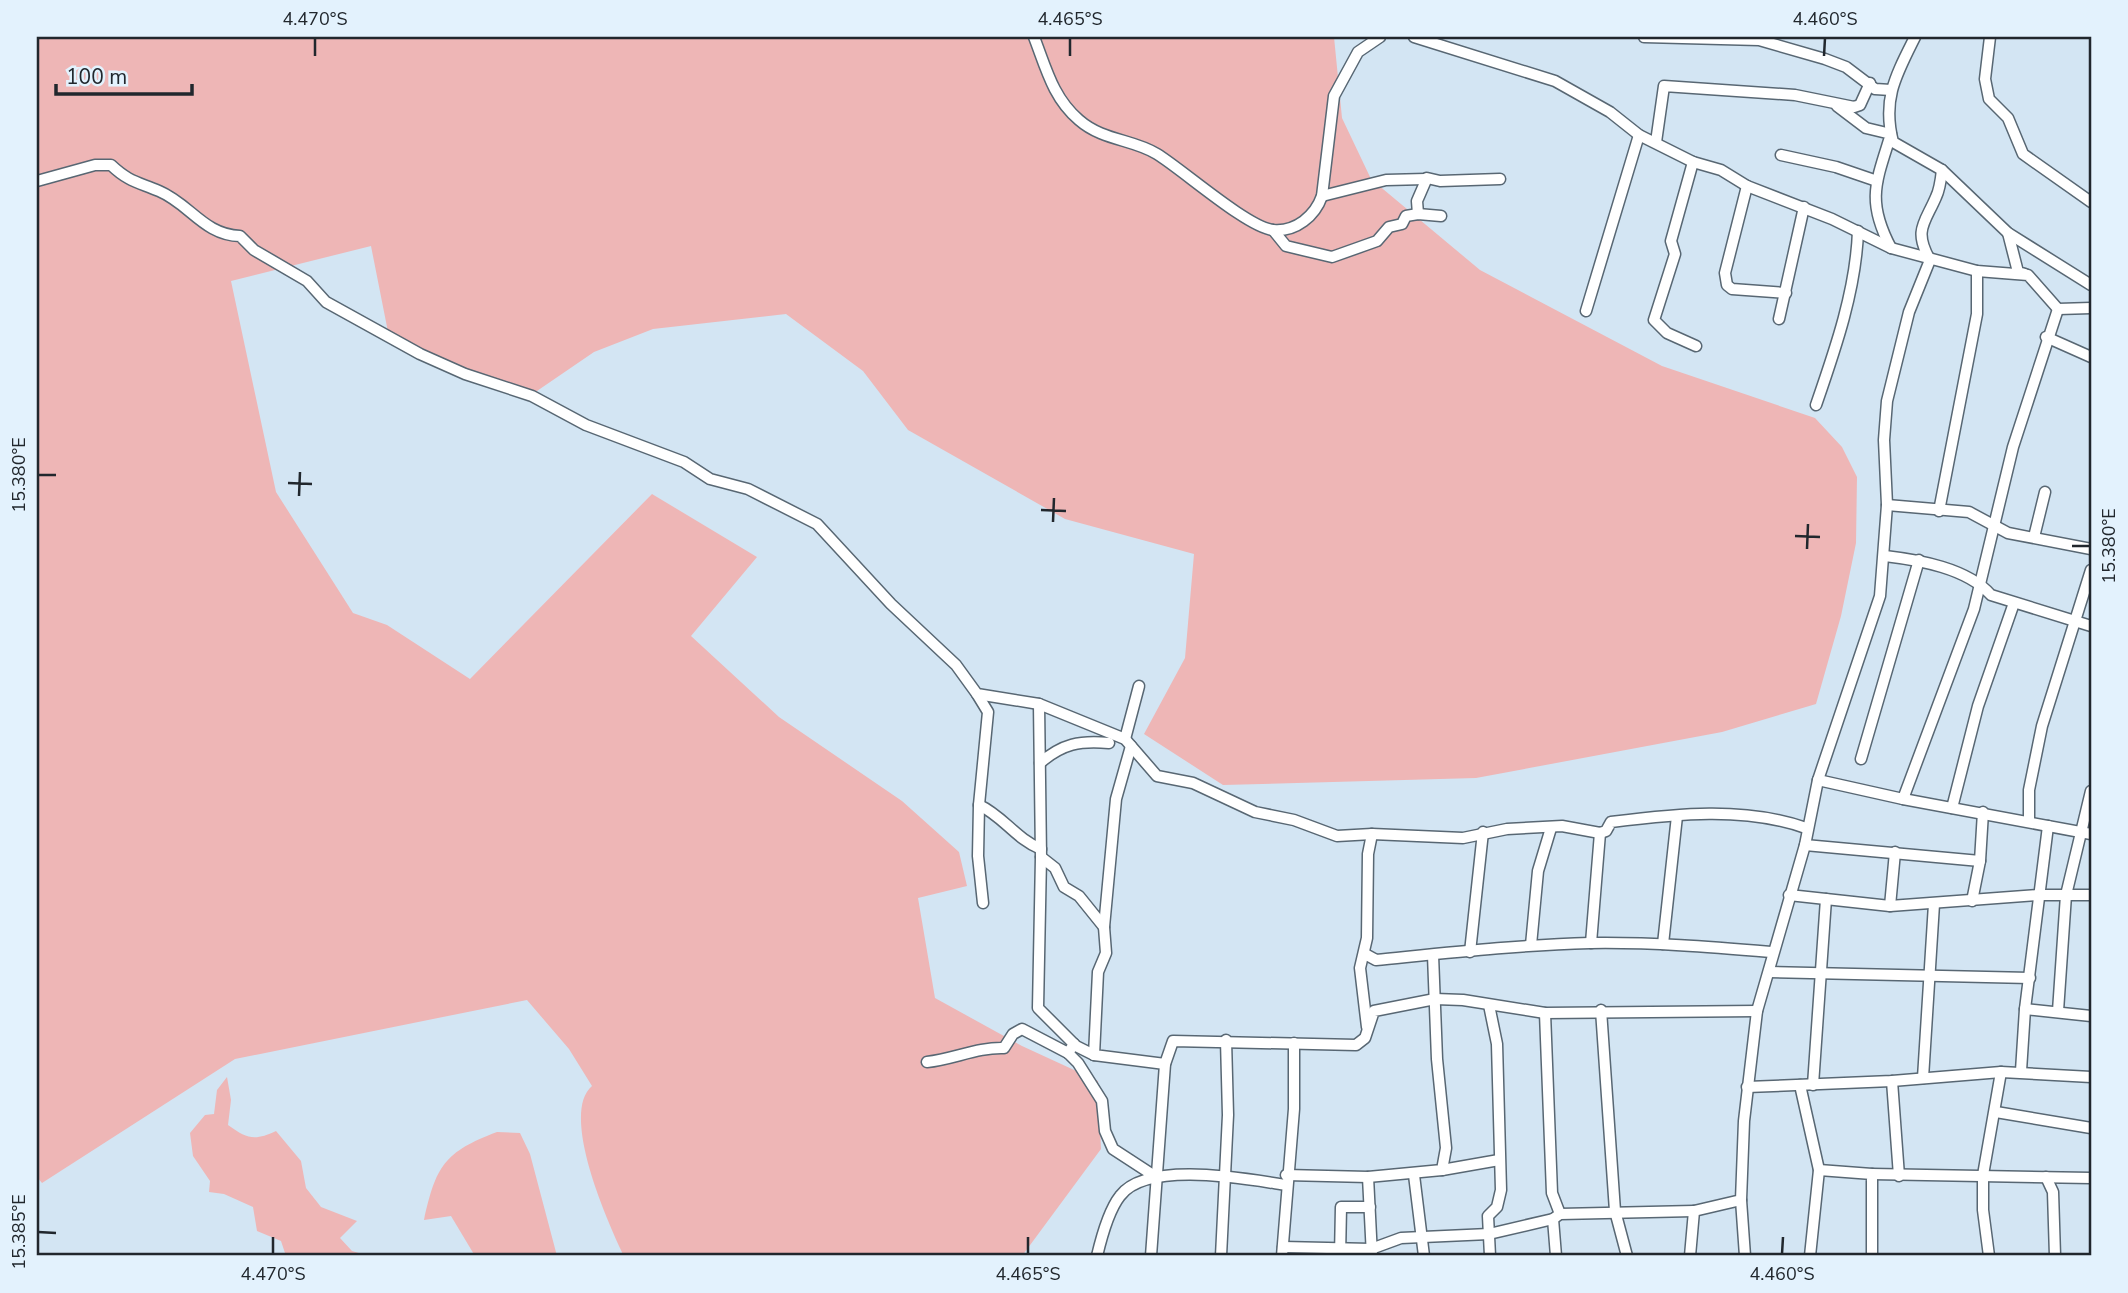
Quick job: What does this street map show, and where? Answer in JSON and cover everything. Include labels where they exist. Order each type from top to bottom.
[{"type":"street","points":[[1034,37],[1056,94],[1080,121],[1109,139],[1154,152],[1235,210],[1273,230],[1286,246],[1332,257],[1377,241],[1389,227],[1402,224],[1406,216],[1441,216]]},
{"type":"street","points":[[1273,230],[1295,226],[1317,210],[1322,196],[1334,96],[1358,52],[1380,37]]},
{"type":"street","points":[[1414,37],[1555,81],[1610,111],[1639,135],[1693,162],[1721,170],[1747,186],[1804,207],[1891,248],[1977,271],[2028,275]]},
{"type":"street","points":[[1644,37],[1759,40],[1835,63],[1870,83],[1875,89],[1891,90]]},
{"type":"street","points":[[1915,37],[1891,90],[1886,116],[1893,142],[1942,170],[2008,233],[2091,285]]},
{"type":"street","points":[[1990,37],[1985,79],[1989,99],[2008,118],[2023,154],[2091,202]]},
{"type":"street","points":[[1656,142],[1664,86],[1795,95],[1837,105],[1860,105],[1870,83]]},
{"type":"street","points":[[1837,105],[1866,128],[1891,134]]},
{"type":"street","points":[[1891,134],[1877,181],[1875,213],[1891,248]]},
{"type":"street","points":[[1586,312],[1639,135]]},
{"type":"street","points":[[1781,155],[1836,167],[1877,181]]},
{"type":"street","points":[[1693,162],[1671,241],[1675,254],[1654,320],[1667,333],[1696,346]]},
{"type":"street","points":[[37,181],[95,165],[111,165],[135,184],[160,191],[201,223],[224,235],[240,236],[254,250],[307,281],[326,302],[420,354],[465,374],[532,396],[586,425],[684,462],[710,479],[748,489],[817,524],[891,604],[956,665],[988,712],[979,805],[978,856],[983,903]]},
{"type":"street","points":[[1930,260],[1925,251],[1921,224],[1935,200],[1942,170]]},
{"type":"street","points":[[1418,214],[1417,201],[1426,179]]},
{"type":"street","points":[[1322,196],[1386,180],[1500,179]]},
{"type":"street","points":[[1747,186],[1725,273],[1727,285],[1732,289],[1786,292]]},
{"type":"street","points":[[1780,319],[1804,207]]},
{"type":"street","points":[[1816,405],[1834,355],[1857,252],[1858,231]]},
{"type":"street","points":[[2008,233],[2018,272],[2028,275],[2058,309]]},
{"type":"street","points":[[1745,1256],[1741,1200],[1747,1087],[1757,1011],[1769,972],[1771,952],[1805,845],[1806,828],[1818,780],[1880,596],[1887,505],[1884,440],[1886,401],[1909,312],[1930,260]]},
{"type":"street","points":[[1939,511],[1977,314],[1977,271]]},
{"type":"street","points":[[2058,309],[2091,308]]},
{"type":"street","points":[[1903,799],[1982,584],[1994,523],[2046,337],[2058,309]]},
{"type":"street","points":[[2046,337],[2091,357]]},
{"type":"street","points":[[2034,537],[2045,492]]},
{"type":"street","points":[[1887,505],[1969,512],[1994,523],[2008,533],[2091,548]]},
{"type":"street","points":[[1885,555],[1919,560],[1982,584],[1991,595],[2091,626]]},
{"type":"street","points":[[1861,759],[1919,560]]},
{"type":"street","points":[[2029,821],[2029,790],[2042,726],[2091,570]]},
{"type":"street","points":[[1952,808],[1978,706],[2014,603]]},
{"type":"street","points":[[1094,1055],[1098,972],[1106,953],[1104,927],[1116,799],[1139,686]]},
{"type":"street","points":[[977,694],[1039,704],[1098,728],[1128,746],[1157,776],[1193,783],[1255,811],[1294,820],[1337,836],[1372,834],[1447,839],[1483,832],[1562,826],[1600,833],[1606,831],[1611,822],[1735,813],[1787,821],[1806,828]]},
{"type":"street","points":[[1039,704],[1041,853],[1038,1008],[1071,1049],[1102,1101],[1105,1130],[1113,1149],[1156,1177]]},
{"type":"street","points":[[1098,728],[1109,743]]},
{"type":"street","points":[[1040,763],[1057,748],[1086,741],[1128,746]]},
{"type":"street","points":[[1818,780],[1903,799],[2086,833]]},
{"type":"street","points":[[2058,1011],[2066,895],[2086,833],[2091,791]]},
{"type":"street","points":[[979,805],[990,810],[1041,853],[1055,868],[1065,887],[1079,895],[1104,927]]},
{"type":"street","points":[[1972,901],[1980,861],[1983,812]]},
{"type":"street","points":[[1664,944],[1677,816]]},
{"type":"street","points":[[2021,1071],[2025,1009],[2048,826]]},
{"type":"street","points":[[1531,945],[1538,871],[1551,828]]},
{"type":"street","points":[[1470,952],[1483,832]]},
{"type":"street","points":[[1591,943],[1600,833]]},
{"type":"street","points":[[1367,1029],[1360,968],[1365,954],[1368,854],[1372,834]]},
{"type":"street","points":[[1805,845],[1980,861]]},
{"type":"street","points":[[1890,906],[1895,852]]},
{"type":"street","points":[[1789,895],[1890,906],[2038,895],[2091,895]]},
{"type":"street","points":[[1813,1085],[1826,899]]},
{"type":"street","points":[[1923,1078],[1934,904]]},
{"type":"street","points":[[1365,954],[1376,960],[1531,945],[1591,943],[1664,944],[1771,952]]},
{"type":"street","points":[[1433,955],[1437,1059],[1446,1148],[1442,1170]]},
{"type":"street","points":[[1769,972],[2030,978]]},
{"type":"street","points":[[1151,1256],[1166,1064],[1173,1041],[1226,1040],[1356,1045],[1365,1038],[1374,1011],[1435,999],[1545,1013],[1601,1010],[1757,1011]]},
{"type":"street","points":[[1489,1005],[1497,1044],[1500,1201],[1489,1213],[1490,1256]]},
{"type":"street","points":[[2025,1009],[2091,1016]]},
{"type":"street","points":[[1601,1010],[1615,1211],[1627,1256]]},
{"type":"street","points":[[1545,1013],[1556,1256]]},
{"type":"street","points":[[928,1062],[954,1059],[987,1048],[1004,1048],[1013,1034],[1022,1029],[1071,1049],[1094,1055],[1166,1064]]},
{"type":"street","points":[[1221,1256],[1226,1176],[1226,1040]]},
{"type":"street","points":[[1294,1043],[1294,1109],[1286,1180],[1283,1252],[1371,1253],[1391,1240],[1421,1235],[1489,1234],[1556,1217],[1615,1211],[1694,1211],[1741,1200]]},
{"type":"street","points":[[1747,1087],[1892,1081],[2021,1071],[2091,1077]]},
{"type":"street","points":[[1989,1256],[1983,1210],[1983,1175],[2001,1072]]},
{"type":"street","points":[[1892,1081],[1899,1176]]},
{"type":"street","points":[[1800,1085],[1819,1170],[1810,1256]]},
{"type":"street","points":[[1996,1112],[2091,1128]]},
{"type":"street","points":[[1097,1256],[1119,1196],[1137,1183],[1156,1177],[1226,1176],[1286,1180],[1414,1175],[1499,1160]]},
{"type":"street","points":[[1819,1170],[1899,1176],[2091,1178]]},
{"type":"street","points":[[1872,1174],[1872,1256]]},
{"type":"street","points":[[1414,1175],[1424,1256]]},
{"type":"street","points":[[1368,1177],[1371,1253]]},
{"type":"street","points":[[2046,1177],[2053,1192],[2055,1256]]},
{"type":"street","points":[[1340,1253],[1341,1208],[1370,1207]]},
{"type":"street","points":[[1690,1256],[1694,1211]]},
{"type":"shaded area","points":[[37,37],[1334,37],[1342,118],[1371,179],[1480,270],[1662,366],[1815,418],[1842,447],[1857,477],[1856,543],[1841,616],[1816,704],[1722,732],[1476,778],[1223,785],[1144,734],[1185,658],[1194,554],[1065,519],[908,430],[863,371],[786,314],[653,329],[594,352],[534,393],[390,342],[371,246],[231,281],[276,492],[353,613],[387,625],[470,679],[652,494],[757,557],[691,636],[779,717],[902,801],[959,852],[967,886],[918,898],[935,998],[1022,1046],[1098,1081],[1101,1149],[1022,1256],[624,1256],[599,1196],[584,1144],[581,1120],[583,1100],[592,1086],[569,1049],[527,1000],[235,1059],[42,1183],[37,1177]]},
{"type":"shaded area","points":[[227,1077],[231,1100],[228,1125],[251,1137],[276,1131],[301,1161],[306,1188],[321,1207],[357,1221],[340,1238],[352,1251],[369,1256],[286,1256],[281,1241],[257,1231],[253,1207],[224,1194],[209,1192],[210,1181],[193,1156],[190,1133],[205,1115],[214,1114],[217,1090]]},
{"type":"shaded area","points":[[497,1132],[520,1133],[530,1154],[557,1256],[475,1256],[451,1216],[424,1220],[433,1186],[445,1163],[465,1147]]}]
